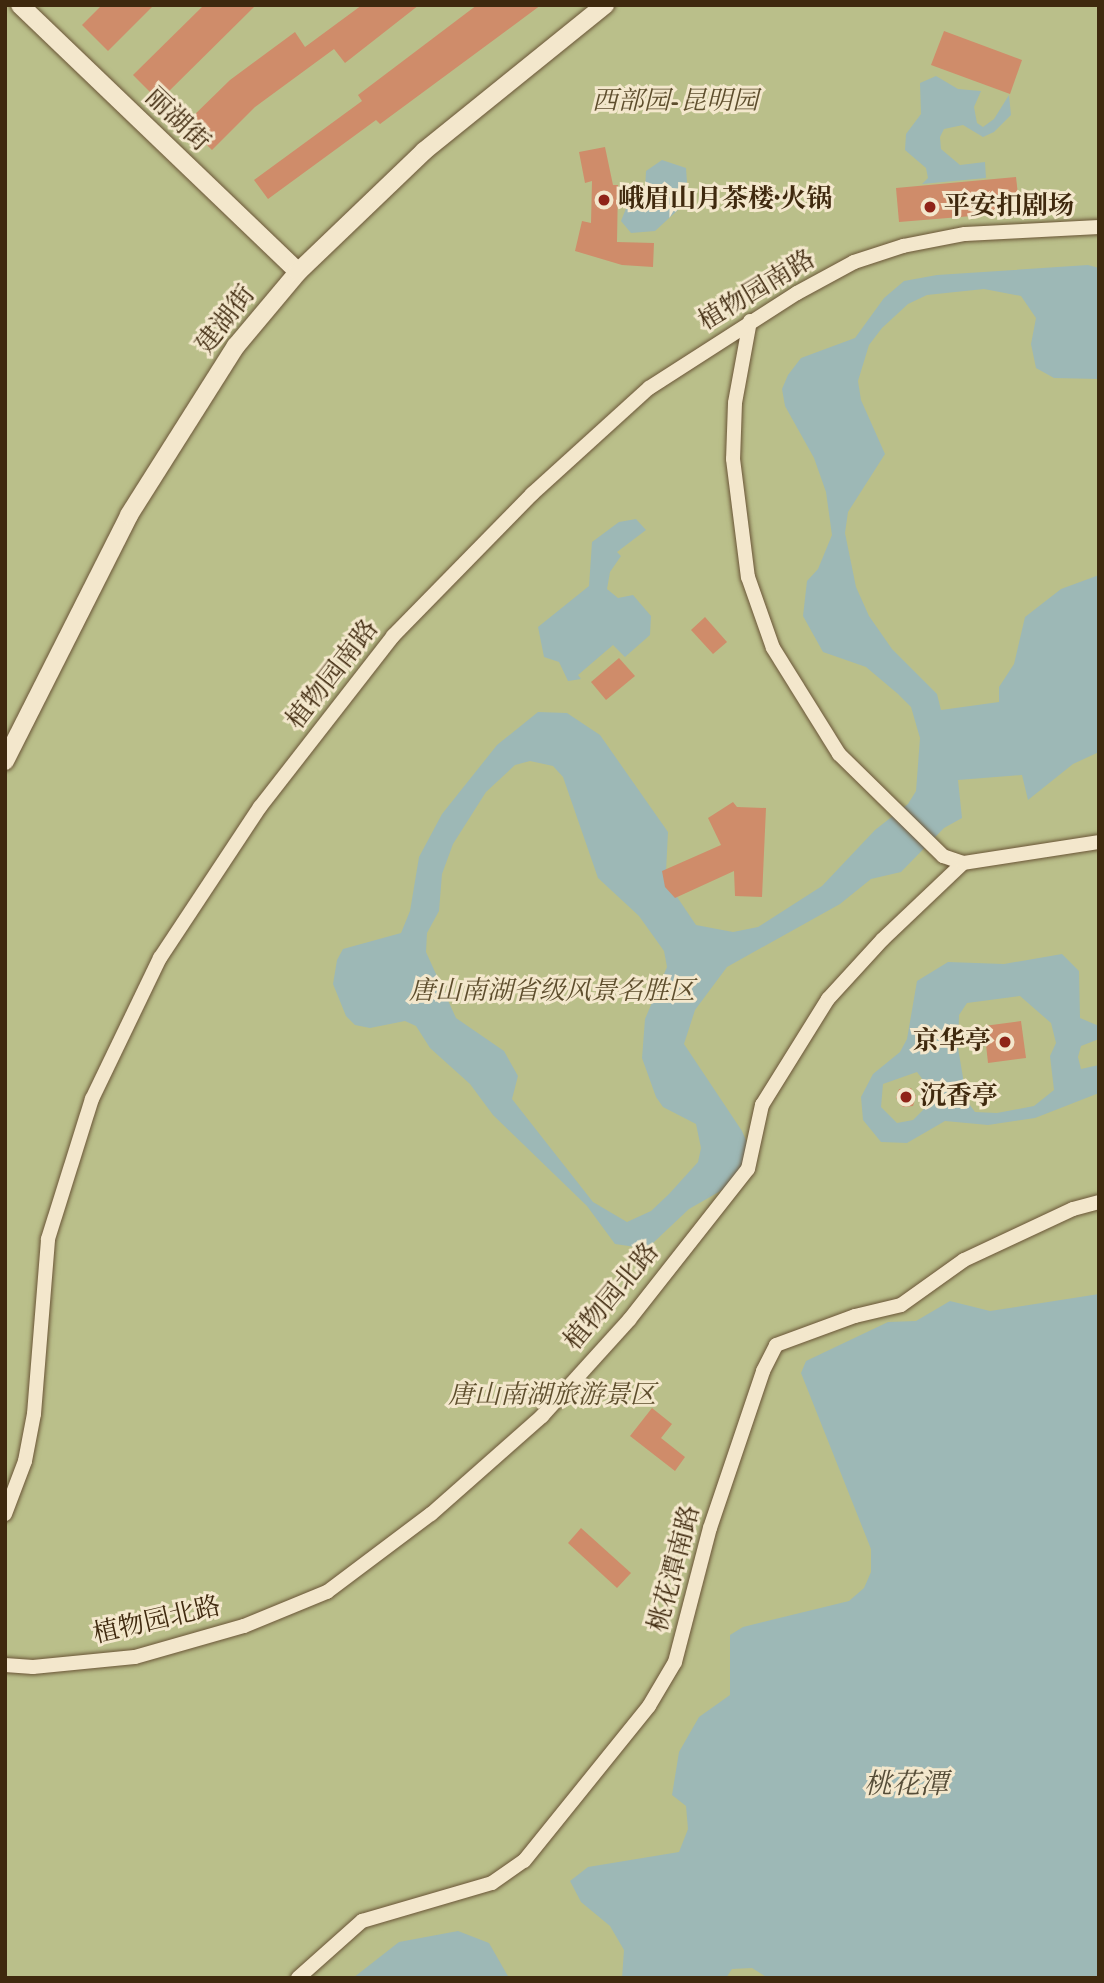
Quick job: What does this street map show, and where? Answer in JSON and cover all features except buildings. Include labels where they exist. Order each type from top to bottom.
[{"type":"street","name":"丽湖街","points":[[20,5],[298,272]]},
{"type":"street","name":"建湖街","points":[[5,761],[129,515],[186,419],[236,346],[298,272],[424,151],[605,5]]},
{"type":"street","name":"植物园南路","points":[[5,1514],[25,1461],[34,1414],[48,1240],[92,1099],[155,965],[260,807],[393,636],[532,494],[649,388],[750,321],[854,262],[902,246],[965,234],[1099,227]]},
{"type":"street","points":[[750,321],[735,403],[733,459],[748,578],[773,648],[831,744],[883,799],[943,856],[963,863],[1099,842]]},
{"type":"street","name":"植物园北路","points":[[5,1665],[33,1667],[135,1657],[244,1626],[327,1592],[431,1514],[542,1416],[629,1321],[748,1169],[762,1105],[828,999],[963,863]]},
{"type":"street","name":"桃花潭南路","points":[[298,1978],[362,1921],[492,1883],[524,1861],[649,1706],[675,1662],[710,1528],[762,1371],[776,1345],[832,1324],[901,1305],[964,1260],[1073,1209],[1099,1202]]},
{"type":"green space","name":"唐山南湖旅游景区","points":[[5,5],[1099,5],[1099,1978],[5,1978]]},
{"type":"water","points":[[936,76],[958,89],[981,91],[974,107],[977,123],[983,127],[994,119],[1009,95],[1011,115],[994,132],[983,137],[963,125],[944,129],[940,137],[941,149],[960,165],[985,162],[986,178],[922,184],[928,178],[926,168],[905,150],[906,134],[921,114],[920,83]]},
{"type":"water","points":[[662,160],[686,168],[687,182],[678,210],[655,231],[631,233],[621,221],[627,206],[645,189],[646,171]]},
{"type":"water","points":[[1088,265],[1099,268],[1099,379],[1054,378],[1036,368],[1031,344],[1036,318],[1021,296],[984,289],[927,295],[908,304],[882,328],[869,345],[858,381],[861,400],[885,454],[848,512],[845,533],[856,587],[869,616],[892,649],[937,694],[941,710],[999,702],[999,687],[1014,664],[1025,617],[1061,589],[1099,575],[1099,752],[1073,764],[1028,800],[1022,775],[958,780],[962,818],[944,828],[901,872],[871,879],[840,904],[727,967],[695,1010],[684,1044],[742,1131],[749,1147],[744,1172],[731,1185],[689,1209],[653,1243],[642,1248],[615,1244],[587,1206],[493,1115],[470,1084],[430,1048],[416,1026],[405,1021],[370,1028],[355,1025],[346,1016],[333,984],[337,960],[343,949],[401,933],[410,911],[419,857],[442,814],[497,745],[538,712],[567,713],[600,735],[668,832],[666,872],[671,888],[696,925],[733,932],[758,927],[822,886],[875,830],[908,804],[916,791],[920,738],[911,707],[866,667],[823,652],[803,616],[807,581],[818,569],[832,535],[826,492],[814,458],[785,406],[782,389],[788,375],[801,358],[855,338],[884,298],[904,281],[937,275]],"holes":[[[530,761],[553,766],[563,777],[598,878],[639,916],[664,951],[667,967],[645,1019],[642,1058],[656,1097],[663,1107],[696,1124],[701,1148],[698,1162],[669,1194],[651,1211],[627,1222],[593,1202],[512,1099],[518,1076],[504,1051],[456,1018],[426,952],[427,933],[439,911],[442,874],[453,844],[486,792],[515,765]]]},
{"type":"water","points":[[636,519],[646,530],[617,552],[621,556],[610,572],[607,589],[618,598],[633,595],[651,616],[650,635],[625,657],[613,645],[578,675],[581,679],[568,681],[559,662],[544,657],[538,627],[589,586],[592,542],[619,522]]},
{"type":"water","points":[[1062,954],[1079,971],[1080,1018],[1099,1026],[1099,1039],[1081,1046],[1078,1057],[1081,1069],[1099,1065],[1099,1093],[1035,1118],[988,1125],[945,1121],[907,1143],[881,1142],[863,1120],[861,1097],[873,1074],[900,1052],[907,1039],[917,981],[948,962],[1004,964]],"holes":[[[1020,996],[1051,1023],[1056,1043],[1050,1056],[1054,1090],[1034,1106],[997,1113],[975,1112],[967,1101],[958,1048],[959,1015],[967,1003]],[[917,1072],[930,1089],[929,1104],[913,1120],[897,1123],[881,1107],[883,1084]]]},
{"type":"water","name":"桃花潭","points":[[1099,1294],[1099,1978],[768,1978],[752,1968],[732,1969],[726,1978],[622,1978],[624,1950],[610,1926],[581,1902],[570,1881],[588,1867],[679,1852],[688,1829],[686,1806],[672,1795],[679,1752],[699,1717],[730,1695],[730,1635],[743,1627],[849,1601],[864,1588],[871,1572],[871,1549],[801,1373],[806,1361],[888,1322],[916,1321],[950,1301],[990,1311]]},
{"type":"water","points":[[458,1931],[489,1943],[509,1978],[353,1978],[399,1942]]},
{"type":"place","name":"峨眉山月茶楼·火锅","points":[[604,200]]},
{"type":"place","name":"平安扣剧场","points":[[930,207]]},
{"type":"place","name":"京华亭","points":[[1005,1042]]},
{"type":"place","name":"沉香亭","points":[[906,1097]]},
{"type":"park label","name":"西部园-昆明园","points":[[675,102]]},
{"type":"park label","name":"唐山南湖省级风景名胜区","points":[[552,992]]}]
